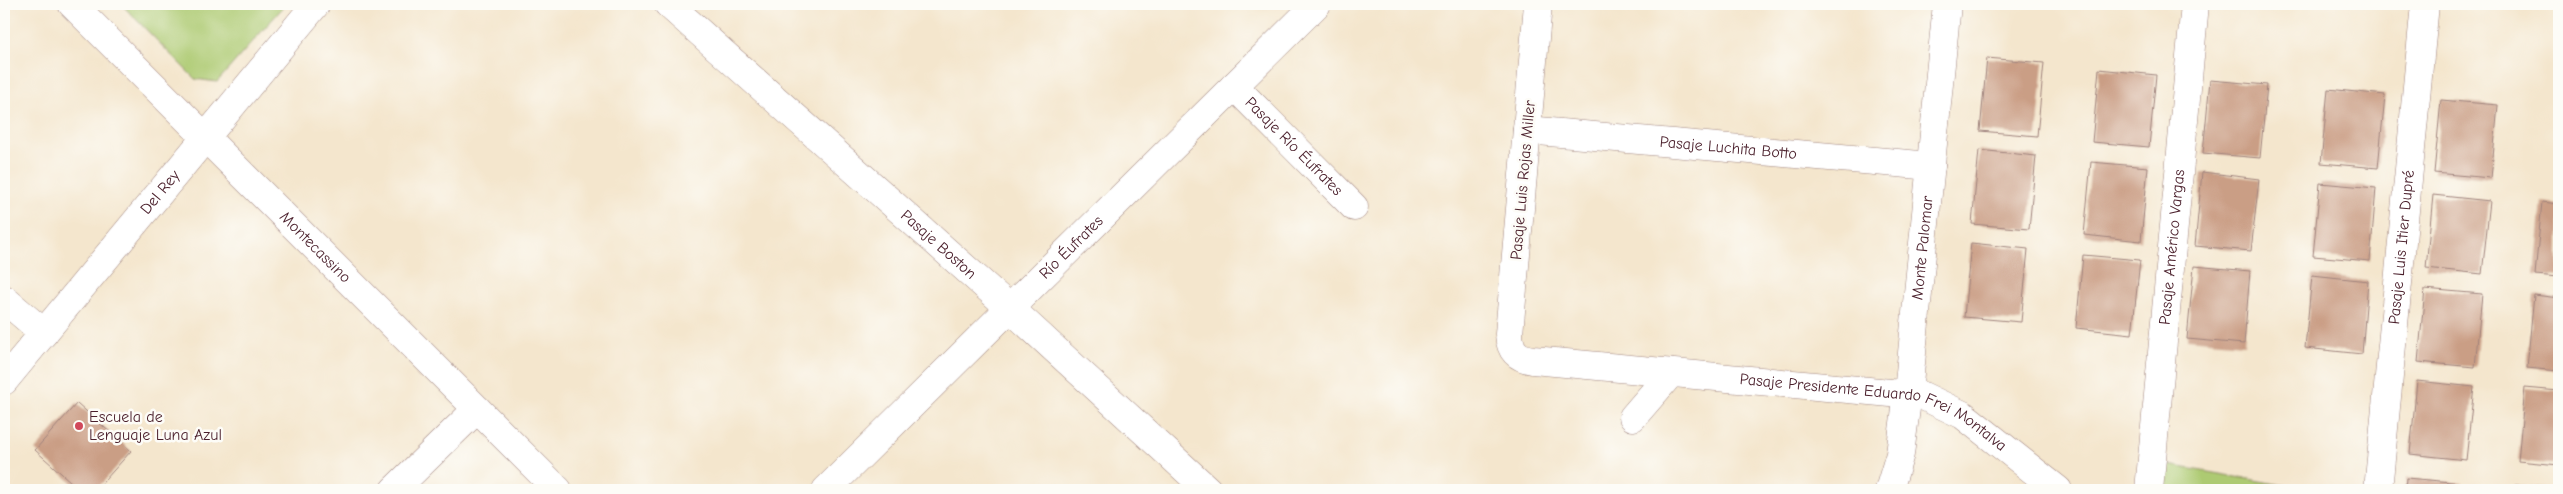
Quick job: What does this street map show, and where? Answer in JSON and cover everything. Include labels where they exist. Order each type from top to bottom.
[{"type":"street","name":"Montecassino","points":[[72,4],[558,490]]},
{"type":"street","name":"Del Rey","points":[[4,381],[316,4]]},
{"type":"street","name":"Pasaje Boston","points":[[668,4],[1010,308],[1208,490]]},
{"type":"street","name":"Río Éufrates","points":[[826,490],[1317,4]]},
{"type":"street","name":"Pasaje Luis Rojas Miller","points":[[1515,354],[1509,345],[1509,334],[1538,4]]},
{"type":"street","name":"Monte Palomar","points":[[1889,490],[1900,454],[1908,393],[1947,4]]},
{"type":"street","name":"Pasaje Américo Vargas","points":[[2148,490],[2195,4]]},
{"type":"street","name":"Pasaje Luis Itier Dupré","points":[[2378,490],[2425,4]]},
{"type":"street","name":"Pasaje Río Éufrates","points":[[1234,86],[1354,207]]},
{"type":"street","name":"Pasaje Luchita Botto","points":[[1527,130],[1931,166]]},
{"type":"street","points":[[4,299],[44,333]]},
{"type":"street","name":"Pasaje Presidente Eduardo Frei Montalva","points":[[1515,354],[1533,360],[1908,393],[1938,400],[1964,414],[2058,490]]},
{"type":"street","points":[[1633,418],[1671,372]]},
{"type":"street","points":[[394,490],[477,409]]},
{"type":"green space","points":[[121,4],[286,4],[217,82],[195,79]]},
{"type":"green space","points":[[2168,465],[2311,490],[2164,490]]},
{"type":"building","points":[[1987,58],[2044,63],[2037,136],[1980,131]]},
{"type":"building","points":[[2099,69],[2156,75],[2149,147],[2092,142]]},
{"type":"building","points":[[2210,80],[2267,85],[2260,158],[2203,153]]},
{"type":"building","points":[[2328,89],[2385,95],[2378,168],[2321,163]]},
{"type":"building","points":[[2441,100],[2498,105],[2491,178],[2434,173]]},
{"type":"building","points":[[1979,150],[2036,156],[2029,229],[1972,224]]},
{"type":"building","points":[[2091,162],[2148,167],[2141,241],[2084,235]]},
{"type":"building","points":[[2202,172],[2259,179],[2251,251],[2195,246]]},
{"type":"building","points":[[2320,183],[2376,188],[2370,261],[2313,256]]},
{"type":"building","points":[[2433,195],[2490,201],[2482,274],[2426,268]]},
{"type":"building","points":[[2542,202],[2559,204],[2559,277],[2535,275]]},
{"type":"building","points":[[1971,243],[2028,249],[2021,322],[1964,317]]},
{"type":"building","points":[[2083,255],[2140,260],[2132,334],[2076,328]]},
{"type":"building","points":[[2194,266],[2250,271],[2244,344],[2187,339]]},
{"type":"building","points":[[2312,275],[2368,281],[2362,354],[2305,348]]},
{"type":"building","points":[[2425,289],[2482,294],[2475,367],[2418,362]]},
{"type":"building","points":[[2534,295],[2559,298],[2559,371],[2527,368]]},
{"type":"building","points":[[2417,381],[2474,387],[2466,460],[2410,454]]},
{"type":"building","points":[[2525,388],[2559,391],[2559,465],[2518,461]]},
{"type":"building","name":"Escuela de Lenguaje Luna Azul","points":[[77,403],[131,451],[96,490],[80,490],[35,450]]},
{"type":"building","points":[[2406,478],[2463,483],[2462,490],[2405,490]]},
{"type":"building","points":[[2515,485],[2558,489],[2558,490],[2515,490]]},
{"type":"place","name":"Escuela de Lenguaje Luna Azul","points":[[79,426]]}]
